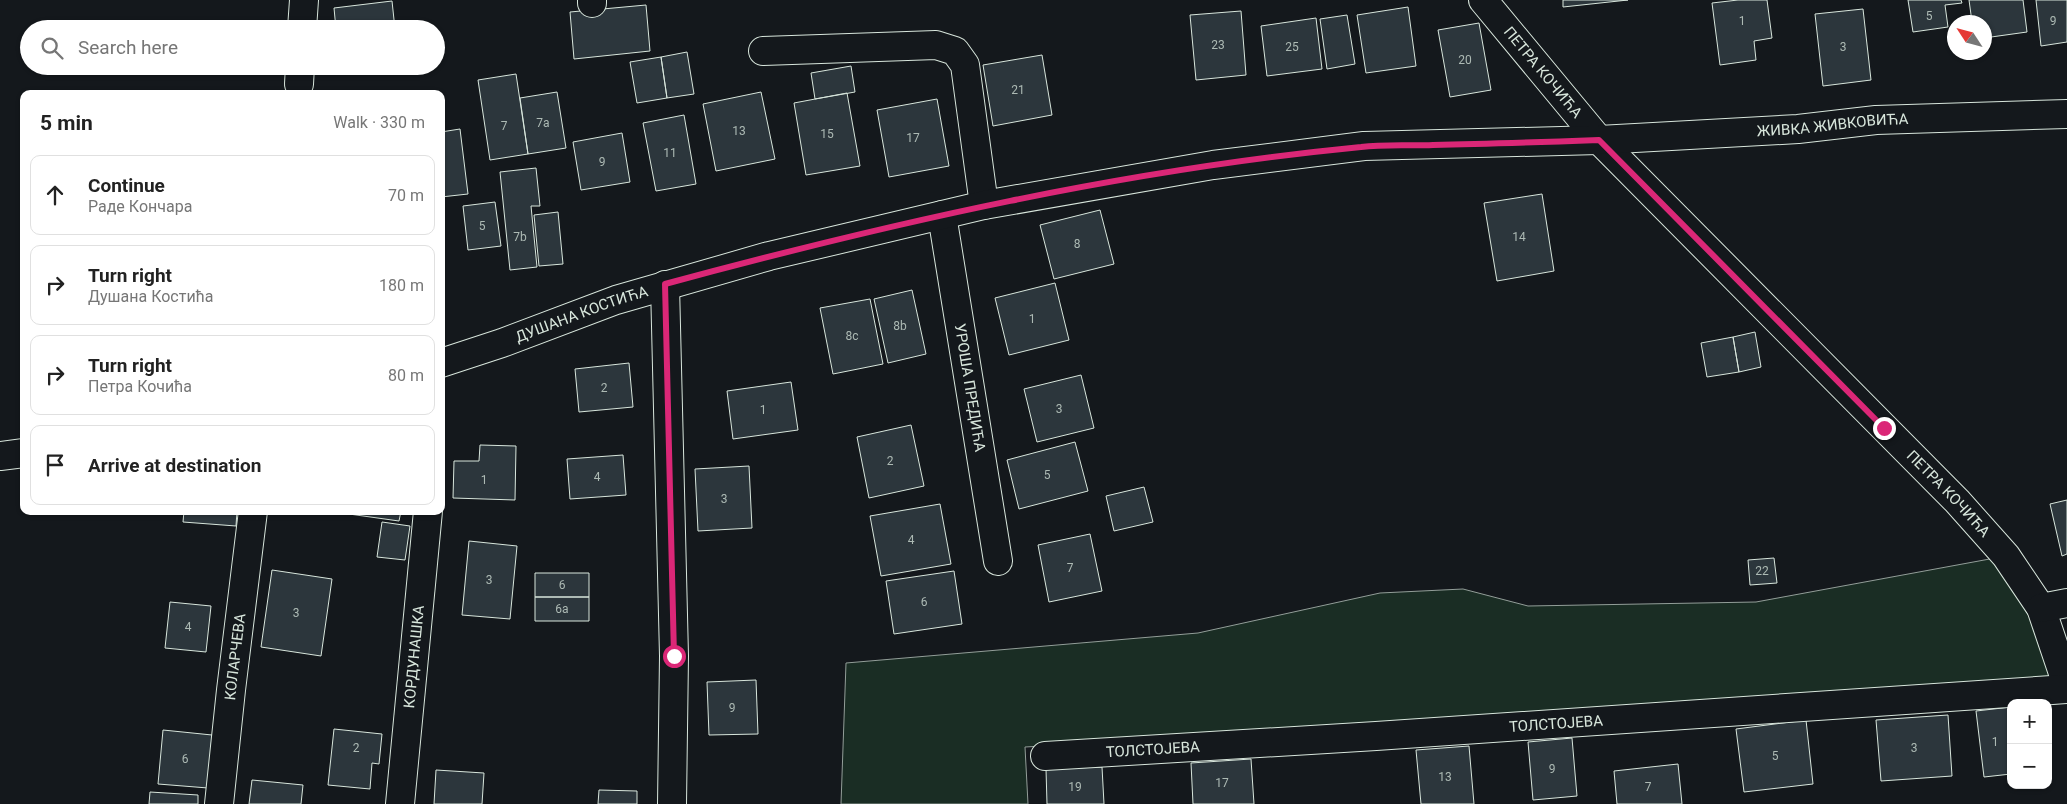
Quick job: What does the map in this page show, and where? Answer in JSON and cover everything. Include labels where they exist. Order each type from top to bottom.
[{"type":"street","points":[[303,20],[304,0]]},
{"type":"street","name":"ПЕТРА КОЧИЋА","points":[[1483,0],[1599,140],[1957,501],[2006,556],[2041,608],[2067,687]]},
{"type":"street","points":[[762,52],[936,45],[955,51],[965,65],[984,205]]},
{"type":"street","name":"ЖИВКА ЖИВКОВИЋА","points":[[1599,140],[1798,129],[1876,120],[2067,114]]},
{"type":"street","name":"ДУШАНА КОСТИЋА","points":[[445,364],[616,300],[665,284],[769,256],[984,205],[1213,165],[1364,146],[1599,140]]},
{"type":"street","name":"УРОША ПРЕДИЋА","points":[[942,215],[998,561]]},
{"type":"street","points":[[665,284],[674,656],[672,804]]},
{"type":"street","points":[[0,456],[20,453]]},
{"type":"street","name":"КОЛАРЧЕВА","points":[[219,804],[230,690],[252,515]]},
{"type":"street","name":"КОРДУНАШКА","points":[[400,804],[428,515]]},
{"type":"street","points":[[2041,608],[2067,604]]},
{"type":"street","name":"ТОЛСТОЈЕВА","points":[[1045,756],[1396,735],[2067,687]]},
{"type":"green space","points":[[2006,556],[2067,689],[1025,747],[1028,804],[841,804],[846,663],[1198,633],[1380,593],[1463,589],[1528,606],[1756,602]]},
{"type":"building","points":[[1563,0],[1628,0],[1563,7]]},
{"type":"building","points":[[1738,0],[1767,0],[1772,38],[1754,41],[1756,60],[1720,65],[1712,3]]},
{"type":"building","points":[[1908,0],[1961,0],[1962,3],[1945,5],[1947,27],[1913,32]]},
{"type":"building","points":[[1969,0],[2023,0],[2027,32],[1992,37],[1992,15],[1971,15]]},
{"type":"building","points":[[2036,0],[2067,0],[2067,42],[2041,46]]},
{"type":"building","points":[[392,1],[394,20],[335,20],[334,8]]},
{"type":"building","points":[[646,5],[650,51],[574,59],[570,12]]},
{"type":"building","points":[[1408,7],[1416,66],[1366,73],[1357,15]]},
{"type":"building","points":[[1863,9],[1871,80],[1823,86],[1815,14]]},
{"type":"building","points":[[1241,11],[1246,75],[1196,80],[1190,15]]},
{"type":"building","points":[[1347,15],[1355,64],[1327,69],[1320,19]]},
{"type":"building","points":[[1316,18],[1322,69],[1267,76],[1261,26]]},
{"type":"building","points":[[1479,23],[1491,90],[1450,97],[1438,30]]},
{"type":"building","points":[[687,52],[694,94],[667,98],[661,57]]},
{"type":"building","points":[[1042,55],[1052,115],[993,126],[983,65]]},
{"type":"building","points":[[661,57],[667,98],[637,103],[630,62]]},
{"type":"building","points":[[851,66],[855,92],[815,99],[811,73]]},
{"type":"building","points":[[516,74],[528,154],[490,160],[478,80]]},
{"type":"building","points":[[557,92],[566,148],[528,154],[520,98]]},
{"type":"building","points":[[761,92],[775,159],[716,171],[703,104]]},
{"type":"building","points":[[847,93],[860,166],[806,175],[794,103]]},
{"type":"building","points":[[937,99],[949,166],[889,177],[877,110]]},
{"type":"building","points":[[684,115],[696,184],[656,191],[643,123]]},
{"type":"building","points":[[460,129],[468,194],[445,197],[445,131]]},
{"type":"building","points":[[622,133],[630,182],[581,190],[573,142]]},
{"type":"building","points":[[536,168],[540,206],[531,206],[537,267],[510,270],[500,172]]},
{"type":"building","points":[[1542,194],[1554,271],[1497,281],[1484,203]]},
{"type":"building","points":[[495,202],[501,246],[468,250],[463,206]]},
{"type":"building","points":[[1100,210],[1114,264],[1054,279],[1040,225]]},
{"type":"building","points":[[558,212],[563,264],[539,266],[534,215]]},
{"type":"building","points":[[1055,283],[1069,340],[1009,355],[995,298]]},
{"type":"building","points":[[912,290],[926,354],[888,363],[874,299]]},
{"type":"building","points":[[870,299],[883,364],[833,374],[820,308]]},
{"type":"building","points":[[1755,332],[1761,367],[1739,372],[1733,337]]},
{"type":"building","points":[[1733,337],[1739,372],[1707,377],[1701,343]]},
{"type":"building","points":[[629,363],[633,407],[579,412],[575,369]]},
{"type":"building","points":[[1081,375],[1094,428],[1037,442],[1024,389]]},
{"type":"building","points":[[791,382],[798,430],[733,439],[727,391]]},
{"type":"building","points":[[911,425],[924,486],[869,498],[857,437]]},
{"type":"building","points":[[1075,442],[1088,491],[1019,509],[1007,460]]},
{"type":"building","points":[[480,445],[516,446],[515,500],[453,498],[454,461],[479,461]]},
{"type":"building","points":[[623,455],[626,495],[570,499],[567,459]]},
{"type":"building","points":[[749,466],[752,528],[698,531],[695,469]]},
{"type":"building","points":[[1144,487],[1153,522],[1114,531],[1106,496]]},
{"type":"building","points":[[2067,500],[2067,554],[2062,556],[2050,504]]},
{"type":"building","points":[[940,504],[951,564],[881,576],[870,516]]},
{"type":"building","points":[[184,515],[237,515],[236,526],[183,522]]},
{"type":"building","points":[[356,515],[400,515],[399,521]]},
{"type":"building","points":[[382,522],[410,526],[405,560],[377,557]]},
{"type":"building","points":[[1090,534],[1102,591],[1049,602],[1038,545]]},
{"type":"building","points":[[469,541],[517,546],[510,619],[462,615]]},
{"type":"building","points":[[1774,558],[1777,583],[1750,585],[1748,560]]},
{"type":"building","points":[[272,570],[332,579],[321,656],[261,647]]},
{"type":"building","points":[[954,571],[962,624],[894,634],[886,581]]},
{"type":"building","points":[[535,573],[589,573],[589,597],[535,597]]},
{"type":"building","points":[[535,597],[589,597],[589,621],[535,621]]},
{"type":"building","points":[[170,602],[211,606],[206,652],[165,648]]},
{"type":"building","points":[[756,680],[758,734],[709,735],[707,682]]},
{"type":"building","points":[[2007,707],[2007,774],[1984,777],[1976,711]]},
{"type":"building","points":[[1948,715],[1952,776],[1881,781],[1876,720]]},
{"type":"building","points":[[1806,720],[1813,784],[1744,792],[1736,729]]},
{"type":"building","points":[[334,729],[382,734],[379,764],[372,763],[370,789],[328,785]]},
{"type":"building","points":[[163,730],[212,735],[208,788],[158,784]]},
{"type":"building","points":[[1572,738],[1577,796],[1533,800],[1528,742]]},
{"type":"building","points":[[1469,746],[1474,804],[1421,804],[1416,750]]},
{"type":"building","points":[[1251,759],[1254,804],[1193,804],[1191,763]]},
{"type":"building","points":[[1678,764],[1682,804],[1617,804],[1614,771]]},
{"type":"building","points":[[1102,767],[1104,804],[1047,804],[1046,769]]},
{"type":"building","points":[[436,770],[484,773],[482,804],[434,804]]},
{"type":"building","points":[[252,780],[303,785],[301,804],[249,804]]},
{"type":"building","points":[[599,790],[637,791],[637,804],[598,804]]},
{"type":"building","points":[[150,792],[198,795],[198,804],[149,804]]},
{"type":"route","points":[[674,656],[665,284],[769,256],[984,205],[1213,165],[1364,146],[1599,140],[1884,428]]}]
